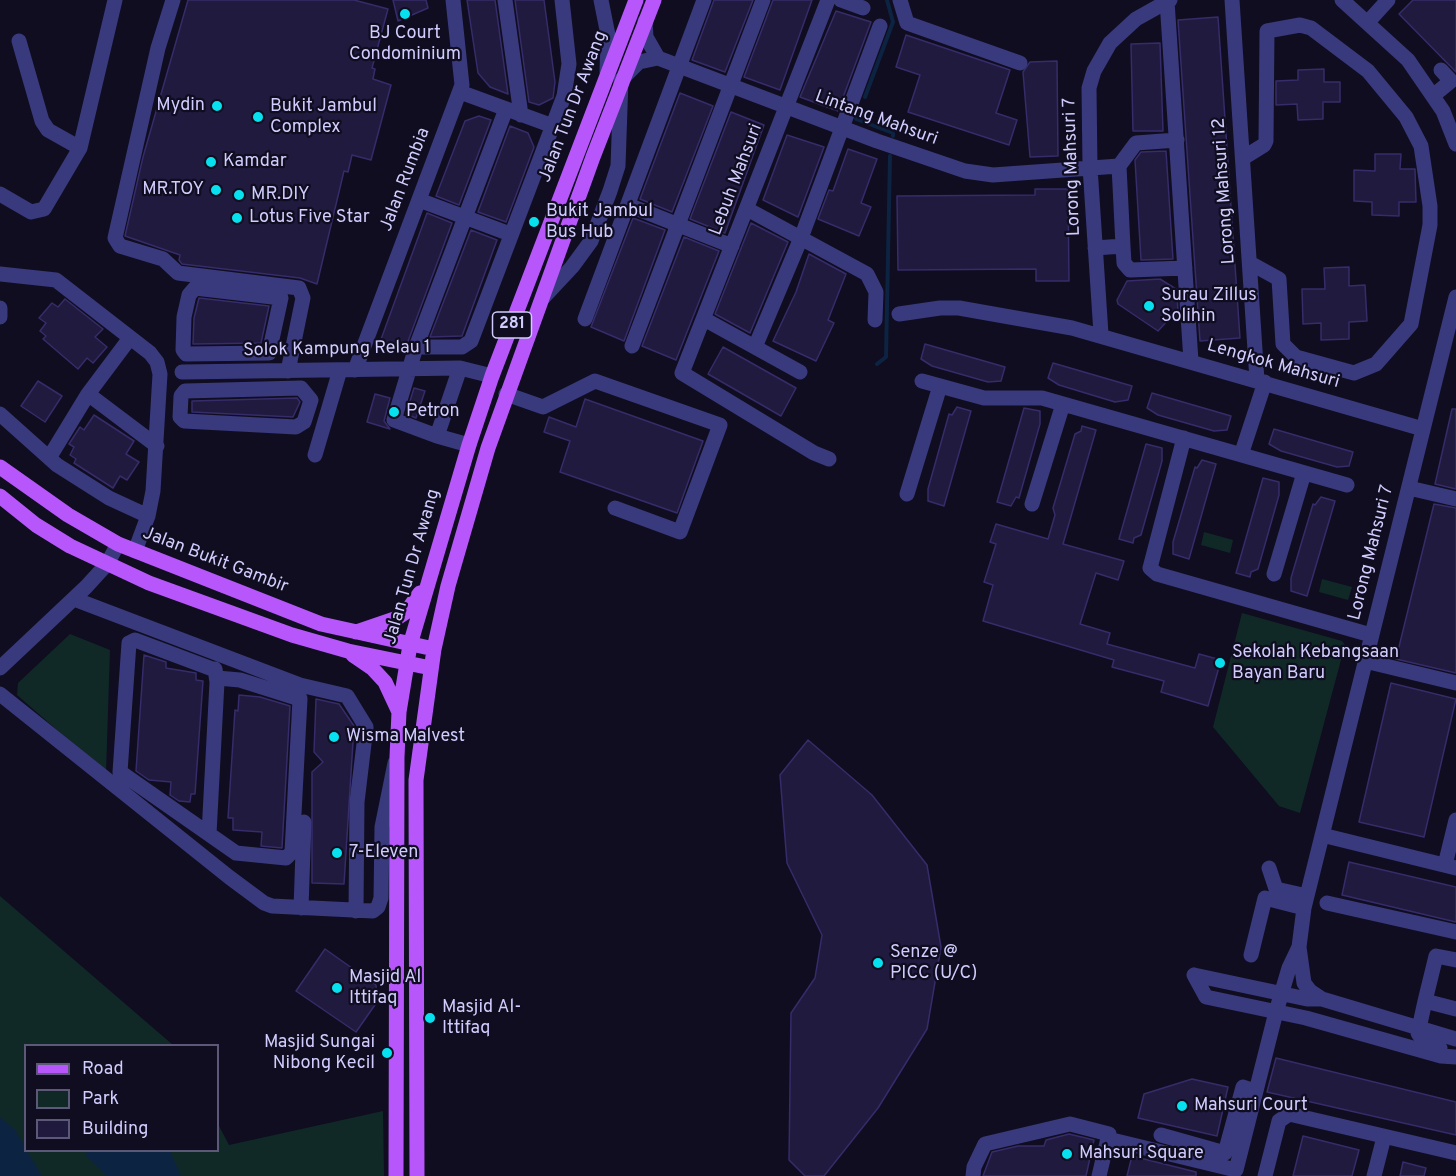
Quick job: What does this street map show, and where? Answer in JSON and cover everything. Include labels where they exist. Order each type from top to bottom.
[{"type":"main road","name":"Jalan Tun Dr Awang","points":[[396,1176],[397,757],[399,712],[410,645],[427,581],[492,375],[636,0]]},
{"type":"main road","name":"Jalan Tun Dr Awang","points":[[417,1176],[416,780],[434,649],[448,586],[506,394],[621,80],[654,0]]},
{"type":"main road","name":"Jalan Bukit Gambir","points":[[0,467],[68,515],[118,544],[321,624],[353,633],[434,649]]},
{"type":"main road","points":[[0,496],[36,525],[93,557],[149,583],[292,635],[348,651],[431,668]]},
{"type":"main road","points":[[353,633],[397,618],[416,601],[427,581]]},
{"type":"main road","points":[[348,651],[372,668],[385,682],[399,712]]},
{"type":"street","points":[[0,194],[31,212],[44,209],[80,148],[115,0]]},
{"type":"street","points":[[173,0],[158,48],[115,238],[120,246],[163,259],[178,273],[299,288],[303,298],[288,371]]},
{"type":"street","name":"Jalan Rumbia","points":[[315,455],[319,438],[419,200],[460,92],[463,78],[453,0]]},
{"type":"street","points":[[505,0],[521,115]]},
{"type":"street","points":[[416,347],[462,347],[471,341],[564,96],[569,64],[562,0]]},
{"type":"street","points":[[601,0],[608,35],[607,72]]},
{"type":"street","points":[[585,319],[704,0]]},
{"type":"street","points":[[632,346],[763,0]]},
{"type":"street","name":"Lebuh Mahsuri","points":[[828,0],[682,373],[814,453],[829,459]]},
{"type":"street","points":[[842,0],[863,8]]},
{"type":"street","points":[[900,0],[907,23],[1020,63]]},
{"type":"street","name":"Lorong Mahsuri 12","points":[[1232,0],[1250,264],[1261,381]]},
{"type":"street","points":[[1342,0],[1408,60],[1434,95],[1456,144]]},
{"type":"street","points":[[1368,22],[1388,0]]},
{"type":"street","points":[[1169,1],[1191,361]]},
{"type":"street","name":"Lorong Mahsuri 7","points":[[1101,334],[1088,110],[1094,71],[1110,43],[1122,30],[1136,19],[1169,1]]},
{"type":"street","points":[[541,301],[586,248],[610,191],[618,166],[621,80],[639,62],[658,58],[646,37],[645,21]]},
{"type":"street","points":[[1243,158],[1264,145],[1266,141],[1268,31],[1300,25],[1318,33],[1368,71],[1406,117],[1421,146],[1430,206],[1428,236],[1411,324],[1376,364],[1354,373],[1296,357],[1282,344],[1279,279],[1250,264]]},
{"type":"street","points":[[755,347],[801,238],[880,26]]},
{"type":"street","points":[[19,41],[42,121],[48,130],[80,148]]},
{"type":"street","name":"Lintang Mahsuri","points":[[658,58],[679,68],[841,128],[980,175],[1119,166]]},
{"type":"street","points":[[1434,95],[1451,81],[1441,69]]},
{"type":"street","points":[[460,92],[553,126]]},
{"type":"street","points":[[469,445],[394,420],[416,347],[506,109]]},
{"type":"street","points":[[1177,140],[1136,143],[1119,166],[1124,263],[1130,270],[1185,268]]},
{"type":"street","points":[[419,200],[510,234]]},
{"type":"street","points":[[628,205],[732,246]]},
{"type":"street","points":[[747,208],[867,274],[876,292],[875,320]]},
{"type":"street","points":[[1095,248],[1123,246]]},
{"type":"street","points":[[0,274],[56,280],[150,353],[160,374],[157,446],[148,516],[135,551]]},
{"type":"street","points":[[195,288],[281,298],[272,348],[269,353],[190,356],[183,350],[184,317],[189,295],[195,288]]},
{"type":"street","name":"Lorong Mahsuri 7","points":[[1108,1139],[1236,1170],[1276,1012],[1289,968],[1299,947],[1305,902],[1455,307]]},
{"type":"street","points":[[0,308],[0,317]]},
{"type":"street","name":"Lengkok Mahsuri","points":[[899,314],[939,308],[959,308],[1101,334],[1423,429]]},
{"type":"street","points":[[704,319],[800,372]]},
{"type":"street","points":[[49,458],[88,394],[130,338]]},
{"type":"street","points":[[252,389],[262,355]]},
{"type":"street","name":"Solok Kampung Relau 1","points":[[190,356],[186,372],[459,368],[492,375]]},
{"type":"street","points":[[437,436],[459,368]]},
{"type":"street","points":[[506,394],[543,406],[595,381],[720,425],[680,532],[615,508]]},
{"type":"street","points":[[922,381],[984,398],[1023,396],[1063,404],[1347,485]]},
{"type":"street","points":[[1241,454],[1261,381]]},
{"type":"street","points":[[907,494],[940,386]]},
{"type":"street","points":[[252,389],[304,389],[311,400],[304,422],[296,427],[184,421],[180,417],[181,396],[185,391],[252,389]]},
{"type":"street","points":[[88,394],[157,446]]},
{"type":"street","points":[[1032,504],[1063,404]]},
{"type":"street","points":[[0,414],[49,458],[109,498],[148,516]]},
{"type":"street","points":[[1184,438],[1150,568],[1157,574],[1371,635]]},
{"type":"street","points":[[1274,574],[1304,473]]},
{"type":"street","points":[[1409,488],[1456,499]]},
{"type":"street","points":[[3,657],[87,587],[107,564],[118,544]]},
{"type":"street","points":[[87,587],[93,557]]},
{"type":"street","points":[[74,599],[217,668],[240,680],[300,699],[292,852],[286,858],[240,855],[123,775],[120,767],[129,643],[135,640],[217,668],[347,696],[366,727],[357,802],[356,911]]},
{"type":"street","points":[[1365,661],[1456,683]]},
{"type":"street","points":[[209,834],[217,668]]},
{"type":"street","points":[[301,908],[310,687]]},
{"type":"street","points":[[0,693],[264,903],[356,911],[373,911],[378,907],[381,898],[382,827],[390,778],[397,757]]},
{"type":"street","points":[[1322,835],[1451,866],[1456,820]]},
{"type":"street","points":[[1269,868],[1276,889],[1305,902]]},
{"type":"street","points":[[1251,955],[1265,898],[1305,902]]},
{"type":"street","points":[[1327,903],[1456,932]]},
{"type":"street","points":[[1299,947],[1304,983],[1310,992],[1322,999]]},
{"type":"street","points":[[1456,960],[1436,956],[1418,1027],[1424,1042],[1456,1057]]},
{"type":"street","points":[[1456,1039],[1322,999],[1194,975],[1206,997],[1276,1012],[1441,1056],[1456,1057]]},
{"type":"street","points":[[1425,1001],[1456,1009]]},
{"type":"street","points":[[1161,1135],[1225,1153],[1242,1087],[1255,1090]]},
{"type":"street","points":[[1264,1176],[1279,1121],[1289,1114],[1456,1153]]},
{"type":"street","points":[[973,1176],[974,1167],[985,1144],[1070,1124],[1108,1134],[1099,1176]]},
{"type":"street","points":[[1374,1176],[1384,1137]]},
{"type":"green space","points":[[1204,532],[1233,540],[1230,553],[1201,545]]},
{"type":"green space","points":[[1322,579],[1352,587],[1348,600],[1319,592]]},
{"type":"green space","points":[[1242,613],[1342,641],[1345,645],[1300,813],[1279,806],[1213,727]]},
{"type":"green space","points":[[70,634],[110,650],[106,773],[17,695],[18,683]]},
{"type":"green space","points":[[0,896],[172,1044],[24,1044],[24,1152],[219,1152],[219,1126],[229,1145],[383,1111],[384,1176],[0,1176]]},
{"type":"water","points":[[0,1117],[15,1130],[24,1145],[24,1152],[28,1152],[42,1176],[0,1176]]},
{"type":"water","points":[[87,1152],[170,1152],[181,1176],[107,1176],[86,1156]]},
{"type":"building","name":"Bukit Jambul Complex","points":[[188,0],[354,0],[388,9],[372,68],[375,69],[373,79],[391,85],[371,160],[352,155],[348,172],[344,171],[317,284],[300,278],[182,264],[179,260],[180,255],[125,236],[143,157]]},
{"type":"building","name":"BJ Court Condominium","points":[[393,0],[426,0],[428,8],[398,21]]},
{"type":"building","points":[[467,0],[495,0],[508,94],[490,87],[478,73]]},
{"type":"building","points":[[515,0],[544,0],[555,82],[553,98],[539,105],[529,102]]},
{"type":"building","points":[[714,0],[753,0],[725,72],[692,60]]},
{"type":"building","points":[[773,0],[812,0],[780,90],[744,77]]},
{"type":"building","points":[[1413,0],[1456,0],[1456,72],[1399,14]]},
{"type":"building","points":[[836,11],[871,22],[838,111],[800,97]]},
{"type":"building","points":[[1218,17],[1240,338],[1200,341],[1178,20]]},
{"type":"building","points":[[906,35],[1010,70],[996,113],[1017,120],[1009,145],[908,112],[920,75],[896,67]]},
{"type":"building","points":[[1160,43],[1163,131],[1133,131],[1131,44]]},
{"type":"building","points":[[1057,61],[1058,156],[1030,157],[1023,72],[1030,62]]},
{"type":"building","points":[[1324,69],[1324,82],[1340,82],[1340,102],[1323,102],[1323,119],[1298,120],[1297,104],[1276,105],[1276,81],[1298,80],[1298,70]]},
{"type":"building","points":[[680,93],[713,106],[672,212],[640,199]]},
{"type":"building","points":[[731,112],[764,125],[725,233],[690,219]]},
{"type":"building","points":[[479,116],[491,120],[459,205],[436,196],[465,121]]},
{"type":"building","points":[[510,126],[528,133],[534,147],[506,222],[478,212]]},
{"type":"building","points":[[787,135],[824,147],[798,217],[763,200]]},
{"type":"building","points":[[848,149],[877,159],[861,203],[871,207],[859,236],[818,219],[829,190],[833,191]]},
{"type":"building","points":[[1166,151],[1173,259],[1141,260],[1135,160],[1141,152]]},
{"type":"building","points":[[1375,154],[1401,154],[1400,169],[1415,169],[1416,202],[1399,202],[1399,216],[1372,215],[1372,202],[1354,201],[1354,170],[1375,171]]},
{"type":"building","points":[[1035,189],[1068,189],[1069,281],[1036,281],[1036,269],[898,270],[897,196],[1035,195]]},
{"type":"building","points":[[427,213],[452,223],[407,344],[380,342]]},
{"type":"building","points":[[633,218],[665,230],[624,341],[591,327]]},
{"type":"building","points":[[751,223],[788,242],[750,333],[715,314]]},
{"type":"building","points":[[471,230],[497,240],[462,336],[430,337]]},
{"type":"building","points":[[684,237],[719,251],[676,360],[642,346]]},
{"type":"building","points":[[809,254],[846,274],[828,320],[834,323],[816,361],[773,341],[796,292]]},
{"type":"building","points":[[1349,267],[1349,286],[1365,285],[1367,321],[1349,322],[1349,339],[1321,340],[1321,323],[1303,324],[1302,289],[1325,289],[1324,268]]},
{"type":"building","name":"Surau Zillus Solihin","points":[[1160,279],[1176,289],[1173,292],[1177,295],[1178,312],[1173,320],[1170,318],[1158,331],[1118,304],[1117,300],[1127,281]]},
{"type":"building","points":[[199,298],[269,306],[261,343],[193,344],[194,318]]},
{"type":"building","points":[[65,299],[103,329],[95,337],[107,347],[93,363],[87,358],[78,369],[43,339],[46,336],[40,331],[46,323],[39,318],[52,303],[58,307]]},
{"type":"building","points":[[925,344],[1005,367],[1001,381],[988,382],[932,366],[921,359]]},
{"type":"building","points":[[723,347],[796,388],[781,416],[708,374]]},
{"type":"building","points":[[1053,363],[1132,386],[1128,400],[1115,402],[1059,385],[1048,378]]},
{"type":"building","points":[[38,381],[62,396],[45,422],[21,406]]},
{"type":"building","points":[[414,388],[425,391],[416,418],[406,414]]},
{"type":"building","points":[[1152,393],[1231,416],[1227,430],[1214,431],[1158,415],[1147,408]]},
{"type":"building","points":[[375,394],[390,398],[384,421],[390,429],[367,422]]},
{"type":"building","points":[[297,398],[300,402],[293,417],[192,412],[192,401]]},
{"type":"building","points":[[585,399],[703,441],[677,513],[560,472],[570,441],[544,432],[549,417],[576,427]]},
{"type":"building","points":[[957,407],[971,411],[944,506],[928,501],[928,489],[949,414],[952,415]]},
{"type":"building","points":[[1024,408],[1040,411],[1040,424],[1019,498],[1016,497],[1011,506],[997,502]]},
{"type":"building","points":[[1452,409],[1456,409],[1456,489],[1435,484]]},
{"type":"building","points":[[94,415],[134,441],[126,454],[139,462],[127,480],[120,476],[113,488],[74,463],[76,459],[70,455],[74,447],[69,444],[80,427],[84,430]]},
{"type":"building","points":[[1082,426],[1096,430],[1063,544],[1124,561],[1118,580],[1096,573],[1080,624],[1110,633],[1107,644],[1195,668],[1199,654],[1221,660],[1208,706],[1161,692],[1164,681],[1112,667],[1114,660],[983,621],[993,585],[984,582],[996,544],[990,542],[996,524],[1048,539],[1055,515],[1053,508],[1075,434],[1081,431]]},
{"type":"building","points":[[1274,429],[1353,452],[1349,466],[1337,467],[1281,451],[1269,444]]},
{"type":"building","points":[[1146,444],[1162,448],[1162,461],[1141,535],[1134,538],[1133,543],[1119,539]]},
{"type":"building","points":[[1202,460],[1216,464],[1189,559],[1173,554],[1173,542],[1195,467],[1197,468]]},
{"type":"building","points":[[1263,478],[1279,482],[1279,495],[1258,569],[1251,572],[1250,577],[1236,573]]},
{"type":"building","points":[[1321,497],[1335,501],[1307,596],[1291,591],[1291,578],[1313,504],[1315,505]]},
{"type":"building","points":[[1434,504],[1456,508],[1456,673],[1396,659]]},
{"type":"building","points":[[144,655],[166,662],[166,668],[196,673],[196,680],[203,681],[195,794],[191,794],[190,802],[179,801],[170,795],[171,782],[149,780],[136,771]]},
{"type":"building","points":[[1391,683],[1456,699],[1424,837],[1359,822]]},
{"type":"building","points":[[239,695],[260,697],[290,706],[282,848],[261,846],[262,832],[233,830],[233,818],[228,818],[235,710],[238,711]]},
{"type":"building","points":[[316,699],[339,704],[354,726],[344,884],[312,883],[312,772],[323,762],[314,752]]},
{"type":"building","name":"Senze @ PICC (U/C)","points":[[808,740],[872,795],[927,865],[941,947],[927,1029],[878,1108],[824,1176],[805,1176],[789,1160],[791,1013],[815,978],[822,935],[787,863],[780,775]]},
{"type":"building","points":[[1349,862],[1456,887],[1456,922],[1342,895]]},
{"type":"building","name":"Masjid Al Ittifaq","points":[[325,949],[376,985],[377,1002],[356,1032],[296,991]]},
{"type":"building","points":[[1276,1058],[1456,1102],[1456,1135],[1267,1092]]},
{"type":"building","name":"Mahsuri Court","points":[[1192,1079],[1228,1087],[1217,1136],[1138,1118],[1144,1094]]},
{"type":"building","name":"Mahsuri Square","points":[[1069,1134],[1094,1140],[1086,1176],[983,1176],[992,1152],[1018,1146],[1044,1146],[1046,1140]]},
{"type":"building","points":[[1303,1136],[1359,1150],[1352,1176],[1293,1176]]},
{"type":"building","points":[[1132,1156],[1196,1172],[1196,1176],[1127,1176]]},
{"type":"building","points":[[1403,1162],[1426,1168],[1424,1176],[1400,1176]]},
{"type":"waterway","points":[[865,97],[893,22],[887,0]]},
{"type":"waterway","points":[[859,111],[856,119],[893,133],[893,136]]},
{"type":"waterway","points":[[877,364],[886,357],[890,156]]},
{"type":"place","name":"BJ Court Condominium","points":[[405,14]]},
{"type":"place","name":"Mydin","points":[[217,106]]},
{"type":"place","name":"Bukit Jambul Complex","points":[[258,117]]},
{"type":"place","name":"Kamdar","points":[[211,162]]},
{"type":"place","name":"MR.TOY","points":[[216,190]]},
{"type":"place","name":"MR.DIY","points":[[239,195]]},
{"type":"place","name":"Lotus Five Star","points":[[237,218]]},
{"type":"place","name":"Bukit Jambul Bus Hub","points":[[534,222]]},
{"type":"place","name":"Surau Zillus Solihin","points":[[1149,306]]},
{"type":"place","name":"Petron","points":[[394,412]]},
{"type":"place","name":"Sekolah Kebangsaan Bayan Baru","points":[[1220,663]]},
{"type":"place","name":"Wisma Malvest","points":[[334,737]]},
{"type":"place","name":"7-Eleven","points":[[337,853]]},
{"type":"place","name":"Senze @ PICC (U/C)","points":[[878,963]]},
{"type":"place","name":"Masjid Al Ittifaq","points":[[337,988]]},
{"type":"place","name":"Masjid Al- Ittifaq","points":[[430,1018]]},
{"type":"place","name":"Masjid Sungai Nibong Kecil","points":[[387,1053]]},
{"type":"place","name":"Mahsuri Court","points":[[1182,1106]]},
{"type":"place","name":"Mahsuri Square","points":[[1067,1154]]}]
